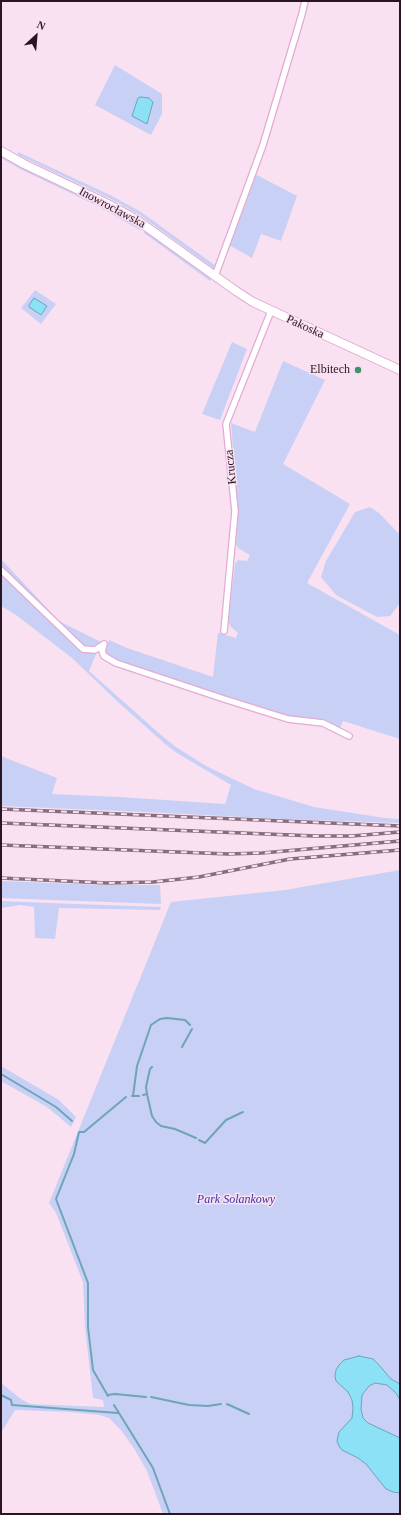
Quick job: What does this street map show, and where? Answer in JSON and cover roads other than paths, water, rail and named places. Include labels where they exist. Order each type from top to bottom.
[{"type":"main road","name":"Inowrocławska","points":[[1,151],[137,220],[215,276]]},
{"type":"main road","name":"Pakoska","points":[[215,276],[253,302],[400,370]]},
{"type":"street","points":[[215,276],[263,145],[305,1]]},
{"type":"street","name":"Krucza","points":[[224,631],[235,511],[226,424],[271,311]]},
{"type":"street","points":[[1,570],[83,649],[95,650],[104,644],[102,651],[104,656],[116,662],[234,702],[288,718],[323,723],[349,736]]},
{"type":"waterway","points":[[133,1096],[137,1066],[151,1025],[160,1019],[167,1018],[185,1020],[190,1025]]},
{"type":"waterway","points":[[182,1047],[192,1029]]},
{"type":"waterway","points":[[147,1094],[146,1087],[150,1069],[152,1067]]},
{"type":"waterway","points":[[1,1074],[56,1107],[72,1121]]},
{"type":"waterway","points":[[143,1095],[147,1094],[152,1116],[156,1122],[161,1126],[175,1129],[196,1138]]},
{"type":"waterway","points":[[132,1096],[139,1096]]},
{"type":"waterway","points":[[108,1396],[93,1370],[88,1327],[88,1283],[56,1199],[74,1154],[79,1132],[84,1132],[126,1097]]},
{"type":"waterway","points":[[199,1140],[205,1143],[226,1120],[243,1112]]},
{"type":"waterway","points":[[107,1395],[115,1394],[146,1397]]},
{"type":"waterway","points":[[1,1395],[11,1400],[12,1405],[118,1413]]},
{"type":"waterway","points":[[151,1397],[189,1405],[208,1406],[221,1404]]},
{"type":"waterway","points":[[227,1404],[249,1414]]},
{"type":"waterway","points":[[114,1405],[153,1468],[170,1514]]},
{"type":"railway","points":[[1,809],[400,826]]},
{"type":"railway","points":[[1,823],[315,836],[352,836],[400,832]]},
{"type":"railway","points":[[1,845],[228,854],[262,853],[400,841]]},
{"type":"railway","points":[[1,878],[107,883],[153,882],[199,877],[290,859],[400,850]]},
{"type":"place","name":"Elbitech","points":[[358,370]]},
{"type":"park label","name":"Park Solankowy","points":[[236,1200]]}]
